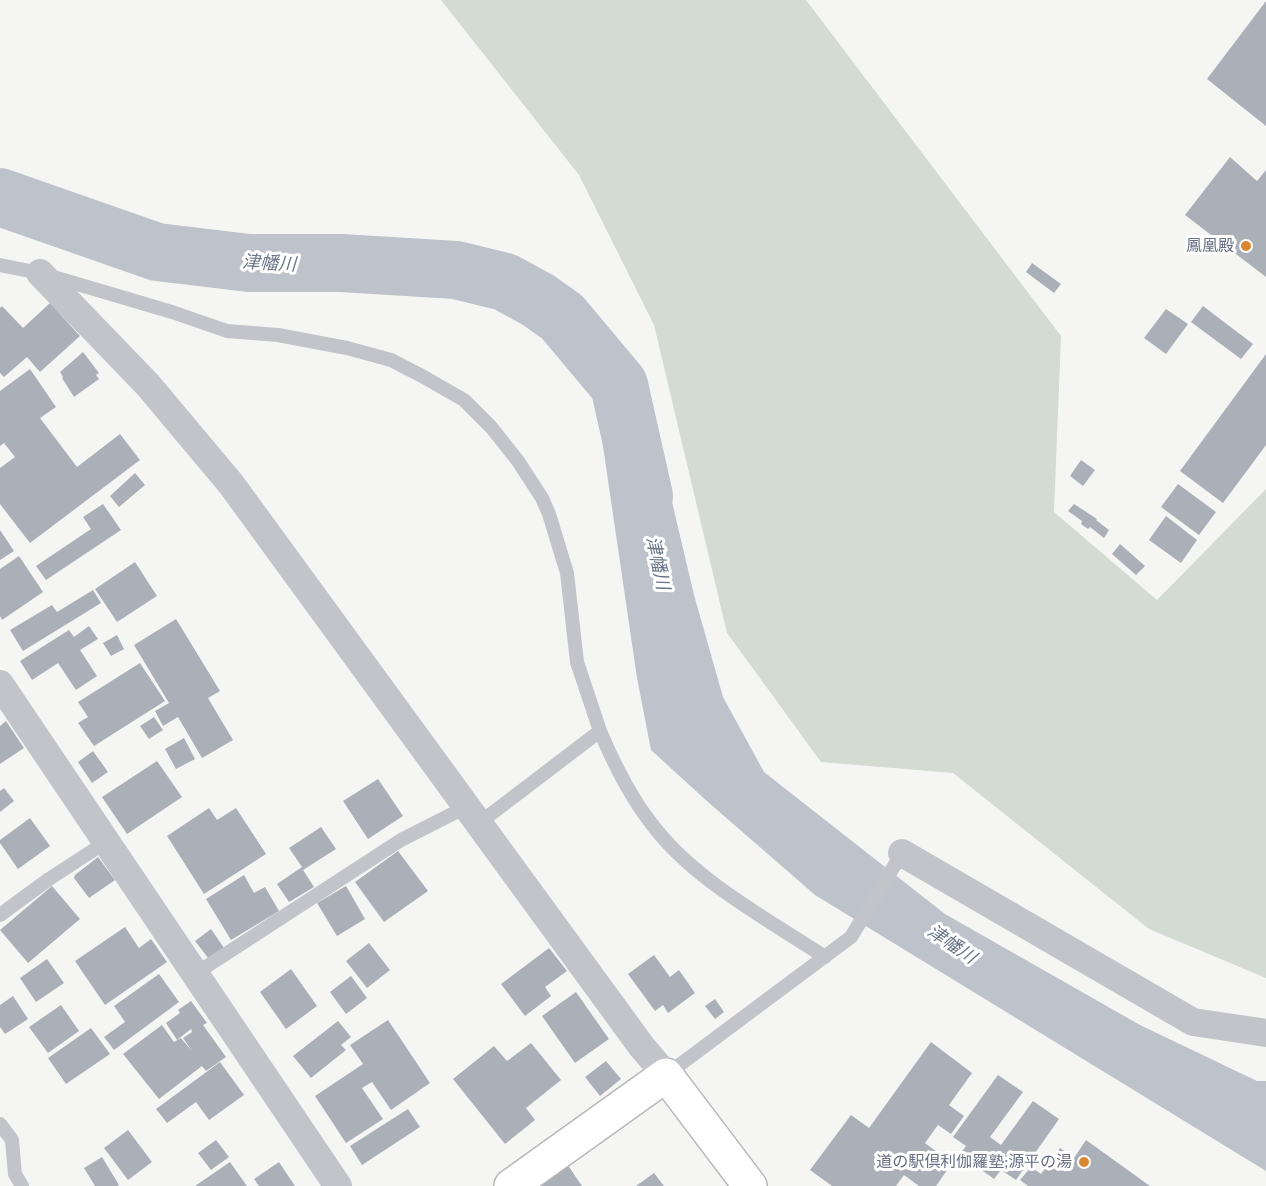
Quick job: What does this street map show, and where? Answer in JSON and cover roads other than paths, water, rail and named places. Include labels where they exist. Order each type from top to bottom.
[{"type":"street","points":[[40,273],[148,385],[231,484],[642,1047],[750,1186]]},
{"type":"street","points":[[0,684],[338,1186]]},
{"type":"street","points":[[902,853],[1193,1022],[1266,1033]]},
{"type":"street","points":[[511,1186],[666,1075]]},
{"type":"lane","points":[[0,265],[40,273],[172,312],[227,331],[289,337],[347,348],[391,360],[464,400],[491,427],[518,460],[542,498],[567,573],[577,662],[600,731],[620,776],[651,824],[709,881],[825,957]]},
{"type":"lane","points":[[195,974],[401,840],[472,815],[600,731]]},
{"type":"lane","points":[[0,915],[49,879],[106,842]]},
{"type":"lane","points":[[666,1075],[851,937],[902,853]]},
{"type":"lane","points":[[0,1124],[12,1140],[15,1174],[22,1186]]},
{"type":"water","points":[[652,417],[694,595],[723,697],[764,772],[945,914],[1140,1025],[1257,1081],[1266,1081],[1266,1171],[815,895],[651,750],[637,678],[599,419]]},
{"type":"waterway","name":"津幡川","points":[[0,197],[157,252],[249,263],[341,263],[456,270],[505,282],[538,300],[562,317],[619,385],[644,496]]},
{"type":"place","name":"鳳凰殿","points":[[1246,246]]},
{"type":"place","name":"道の駅倶利伽羅塾;源平の湯","points":[[1084,1162]]}]
